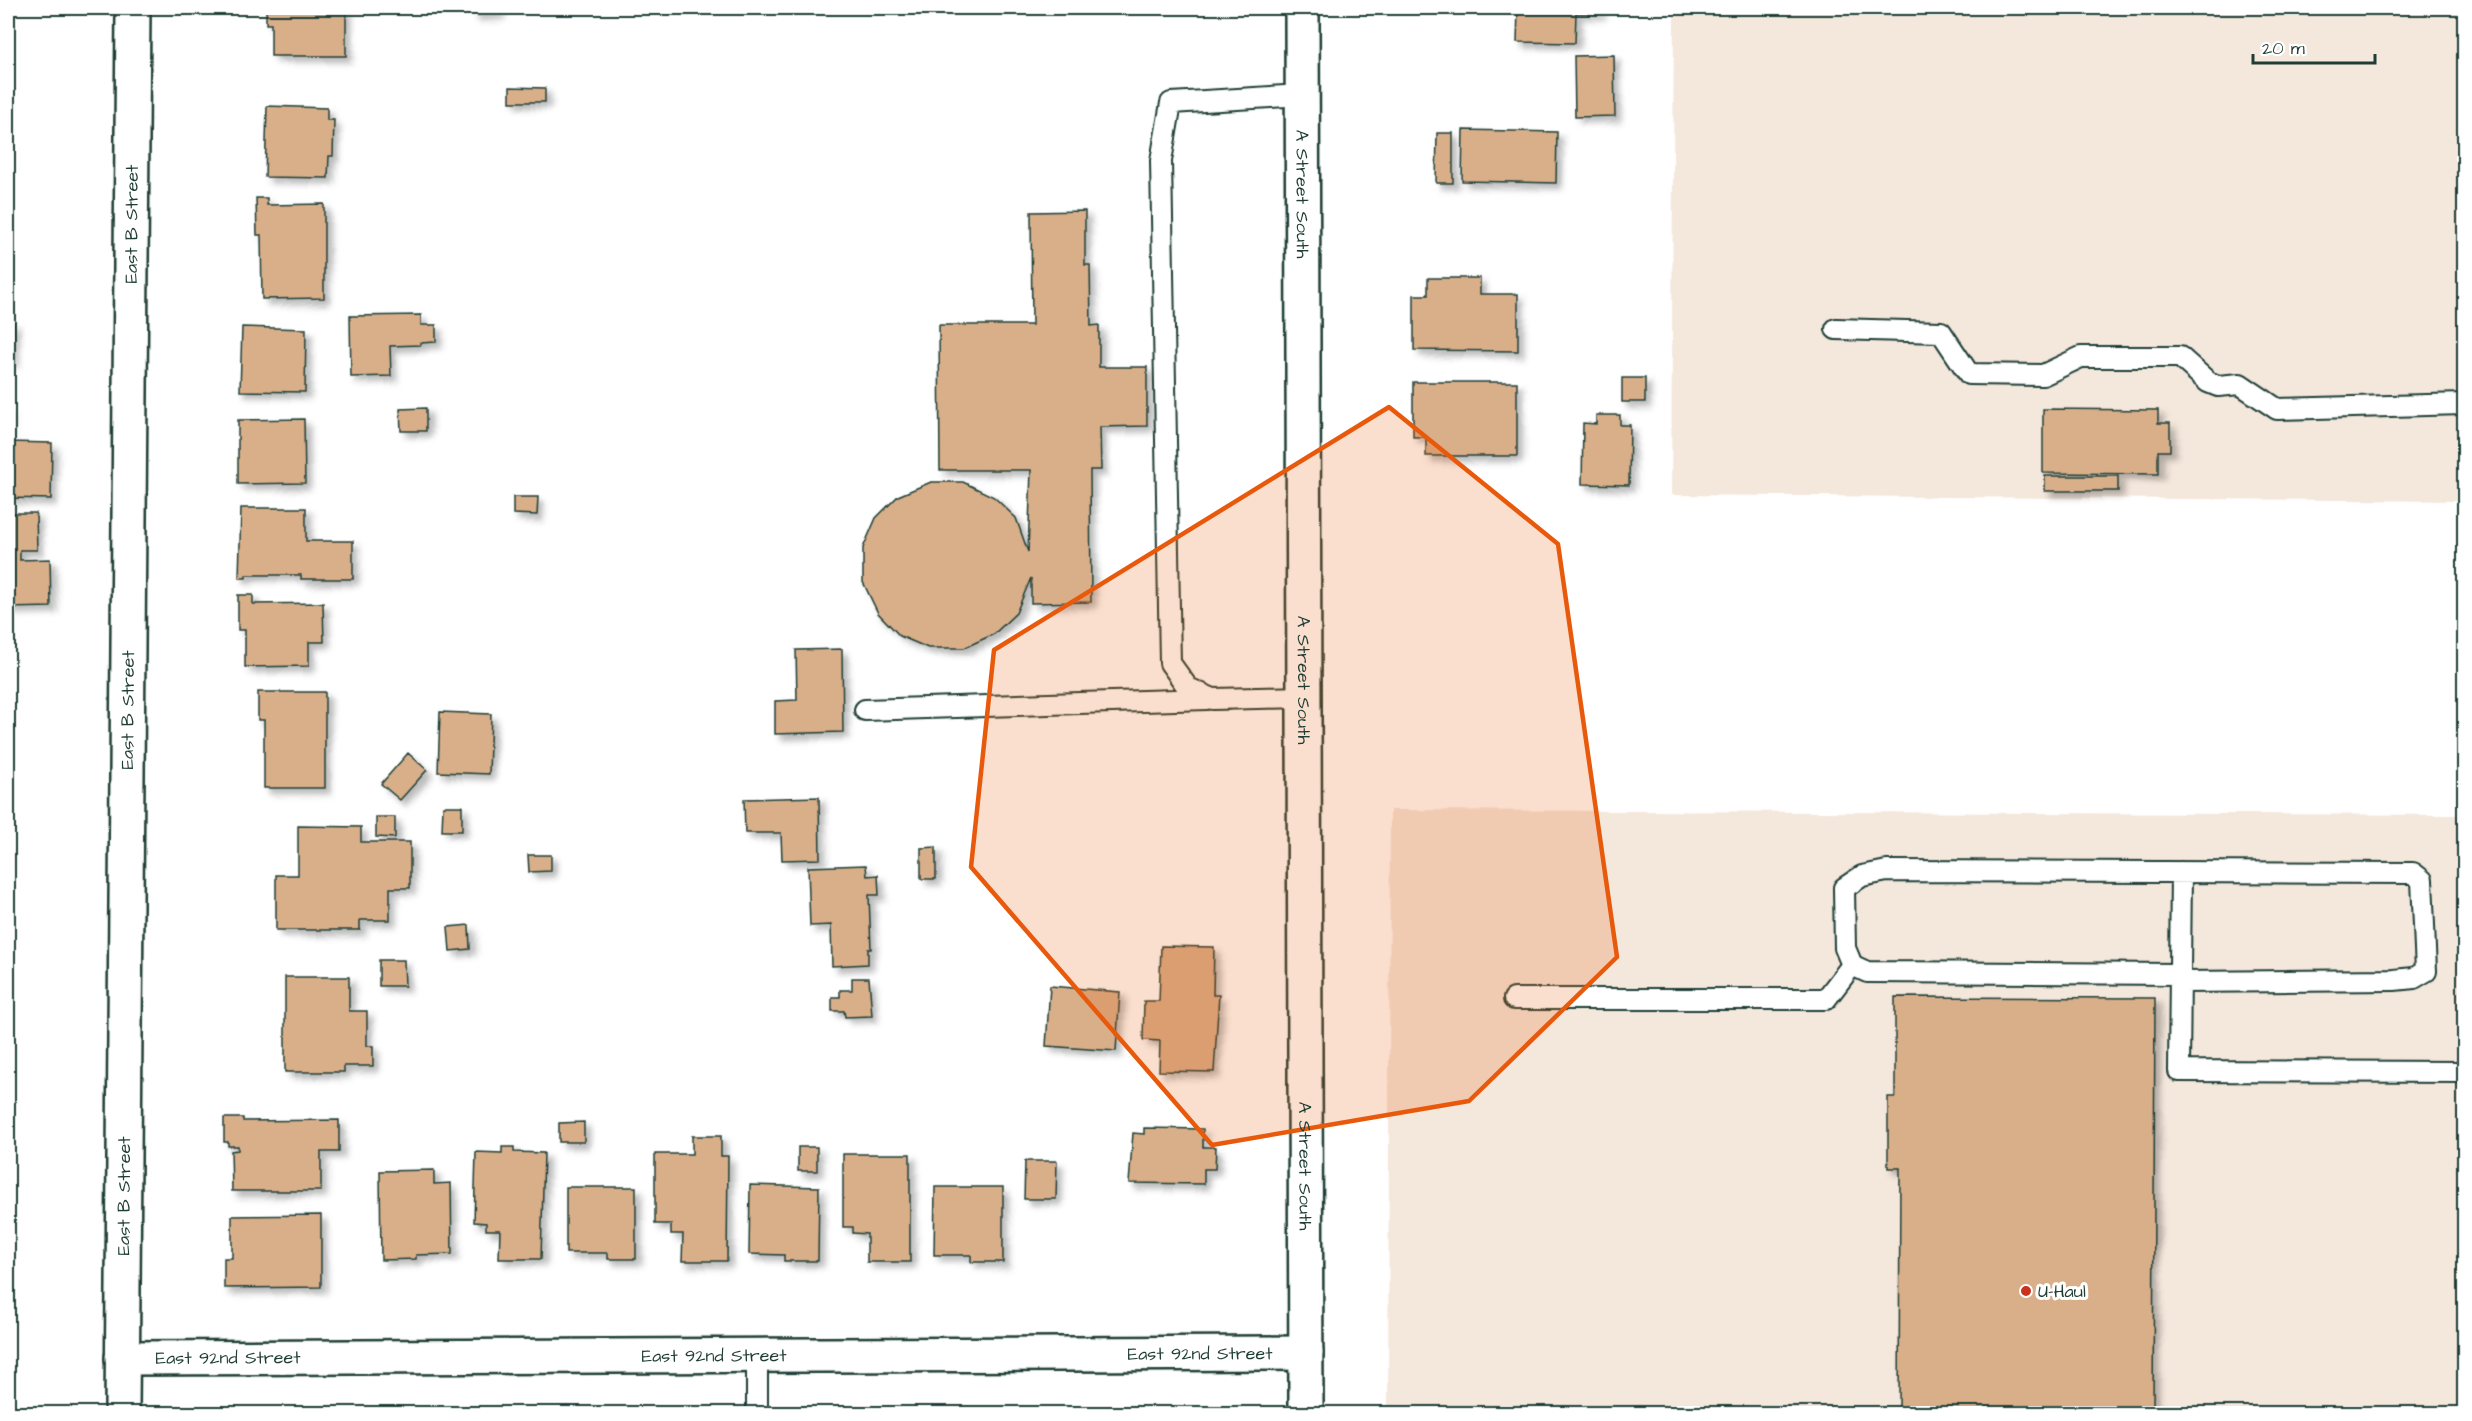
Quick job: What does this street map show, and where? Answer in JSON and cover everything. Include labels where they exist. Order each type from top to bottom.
[{"type":"street","name":"East B Street","points":[[122,1413],[133,8]]},
{"type":"street","name":"A Street South","points":[[1302,8],[1306,1413]]},
{"type":"street","name":"East 92nd Street","points":[[122,1358],[1306,1353]]},
{"type":"lane","points":[[1213,699],[1188,688],[1170,663],[1161,160],[1171,103],[1302,95]]},
{"type":"lane","points":[[1836,328],[1941,332],[1969,374],[2043,375],[2080,357],[2180,357],[2208,382],[2218,386],[2240,384],[2277,408],[2464,404]]},
{"type":"lane","points":[[865,710],[1304,698]]},
{"type":"lane","points":[[1887,871],[2181,872],[2413,873],[2422,880],[2425,896],[2426,971],[2414,978],[2394,980],[1867,972],[1852,965],[1845,948],[1844,888],[1862,876],[1887,871]]},
{"type":"lane","points":[[2181,872],[2179,1071],[2464,1072]]},
{"type":"lane","points":[[1514,999],[1826,999],[1852,965]]},
{"type":"lane","points":[[757,1355],[757,1413]]},
{"type":"highlighted area","points":[[1389,407],[1558,544],[1617,957],[1469,1101],[1212,1145],[971,867],[994,650]]},
{"type":"shaded area","points":[[1674,8],[2461,8],[2463,501],[1671,495]]},
{"type":"shaded area","points":[[1390,810],[2464,815],[2464,1413],[1388,1414]]},
{"type":"building","points":[[266,8],[346,8],[346,56],[271,56],[271,24],[266,24]]},
{"type":"building","points":[[473,8],[498,8],[499,13],[473,15]]},
{"type":"building","points":[[1518,8],[1600,8],[1600,13],[1576,13],[1575,43],[1517,42]]},
{"type":"building","points":[[1614,55],[1615,116],[1575,117],[1574,56]]},
{"type":"building","points":[[510,87],[545,88],[545,102],[510,102]]},
{"type":"building","points":[[267,106],[327,108],[327,120],[334,120],[333,156],[329,156],[328,178],[265,177]]},
{"type":"building","points":[[1463,130],[1557,132],[1556,183],[1462,181]]},
{"type":"building","points":[[1437,133],[1453,133],[1453,183],[1436,183]]},
{"type":"building","points":[[256,198],[267,198],[267,205],[324,204],[324,298],[262,299],[261,235],[257,235]]},
{"type":"building","points":[[1085,211],[1085,265],[1090,265],[1091,326],[1099,325],[1099,367],[1147,367],[1147,426],[1100,427],[1101,470],[1090,470],[1091,602],[1031,603],[1031,578],[1016,613],[994,634],[964,648],[928,648],[900,636],[878,613],[863,582],[863,548],[876,518],[898,496],[931,482],[963,482],[994,497],[1016,518],[1028,552],[1031,470],[940,470],[939,325],[1032,325],[1031,212]]},
{"type":"building","points":[[1428,278],[1480,278],[1480,294],[1518,294],[1518,351],[1414,350],[1414,295],[1428,295]]},
{"type":"building","points":[[421,315],[421,325],[436,325],[436,342],[390,346],[391,376],[351,377],[350,316]]},
{"type":"building","points":[[8,322],[14,322],[13,361],[8,361]]},
{"type":"building","points":[[242,327],[306,329],[305,392],[240,391]]},
{"type":"building","points":[[1622,378],[1645,378],[1645,402],[1622,402]]},
{"type":"building","points":[[1413,382],[1517,382],[1517,456],[1426,456],[1426,437],[1413,437]]},
{"type":"building","points":[[426,408],[426,431],[401,431],[400,409]]},
{"type":"building","points":[[2043,409],[2158,410],[2158,423],[2170,423],[2170,451],[2158,451],[2158,474],[2043,473]]},
{"type":"building","points":[[1596,415],[1620,415],[1620,425],[1630,425],[1629,485],[1582,484],[1583,423],[1596,424]]},
{"type":"building","points":[[304,419],[305,483],[238,484],[238,420]]},
{"type":"building","points":[[8,442],[52,443],[51,499],[8,498]]},
{"type":"building","points":[[2045,476],[2118,476],[2118,491],[2045,491]]},
{"type":"building","points":[[513,497],[538,497],[537,515],[513,514]]},
{"type":"building","points":[[241,508],[306,508],[306,541],[353,541],[353,579],[301,579],[301,575],[246,575],[246,578],[239,578]]},
{"type":"building","points":[[8,513],[36,513],[37,550],[20,550],[20,560],[50,559],[51,607],[8,608]]},
{"type":"building","points":[[238,595],[253,595],[253,604],[323,603],[324,642],[309,642],[309,666],[245,667],[245,630],[238,630]]},
{"type":"building","points":[[842,649],[843,732],[775,734],[775,701],[797,700],[796,650]]},
{"type":"building","points":[[258,692],[325,692],[325,788],[264,788],[264,720],[258,720]]},
{"type":"building","points":[[440,712],[491,714],[489,774],[438,772]]},
{"type":"building","points":[[408,753],[427,770],[400,800],[381,784]]},
{"type":"building","points":[[819,797],[820,859],[782,860],[781,833],[745,833],[744,799]]},
{"type":"building","points":[[443,806],[462,806],[462,831],[442,831]]},
{"type":"building","points":[[376,817],[395,817],[395,838],[376,837]]},
{"type":"building","points":[[298,826],[361,827],[361,842],[410,842],[410,888],[390,888],[390,920],[360,920],[360,930],[276,930],[276,875],[298,875]]},
{"type":"building","points":[[936,847],[936,879],[921,879],[921,848]]},
{"type":"building","points":[[528,855],[551,855],[551,871],[529,872]]},
{"type":"building","points":[[866,865],[867,876],[878,875],[879,895],[869,895],[871,949],[868,949],[868,964],[832,966],[831,925],[810,926],[808,867]]},
{"type":"building","points":[[469,925],[470,949],[450,951],[448,927]]},
{"type":"building","points":[[1161,946],[1214,947],[1213,995],[1219,995],[1214,1072],[1159,1071],[1160,1041],[1143,1040],[1144,1001],[1159,1001]]},
{"type":"building","points":[[379,960],[404,960],[405,986],[379,986]]},
{"type":"building","points":[[285,977],[349,977],[349,1011],[367,1011],[367,1046],[373,1046],[373,1066],[344,1066],[344,1072],[285,1072]]},
{"type":"building","points":[[852,978],[869,978],[872,1016],[845,1017],[844,1011],[832,1011],[832,997],[840,997],[840,990],[852,990]]},
{"type":"building","points":[[1050,986],[1120,992],[1116,1051],[1046,1046]]},
{"type":"building","name":"U-Haul","points":[[1895,997],[2155,998],[2153,1414],[1899,1414],[1900,1168],[1888,1168],[1888,1097],[1895,1097]]},
{"type":"building","points":[[224,1118],[243,1118],[243,1121],[339,1120],[339,1152],[321,1152],[321,1191],[232,1191],[231,1151],[238,1150],[238,1146],[228,1146],[228,1142],[224,1142]]},
{"type":"building","points":[[584,1122],[584,1142],[559,1142],[559,1123]]},
{"type":"building","points":[[1144,1128],[1203,1129],[1203,1147],[1216,1147],[1215,1169],[1204,1169],[1204,1184],[1129,1183],[1133,1133],[1144,1134]]},
{"type":"building","points":[[692,1136],[721,1136],[721,1156],[728,1156],[727,1261],[682,1261],[683,1234],[671,1234],[671,1224],[655,1224],[655,1154],[692,1154]]},
{"type":"building","points":[[502,1147],[514,1147],[514,1152],[544,1153],[541,1259],[499,1259],[500,1230],[486,1230],[486,1223],[474,1222],[476,1152],[502,1153]]},
{"type":"building","points":[[798,1147],[817,1147],[817,1171],[798,1171]]},
{"type":"building","points":[[843,1154],[910,1154],[910,1262],[867,1262],[867,1234],[853,1233],[853,1227],[843,1227]]},
{"type":"building","points":[[1025,1161],[1057,1161],[1056,1199],[1024,1199]]},
{"type":"building","points":[[434,1170],[434,1184],[451,1183],[452,1254],[416,1255],[416,1259],[381,1260],[380,1171]]},
{"type":"building","points":[[750,1185],[819,1187],[818,1261],[784,1261],[784,1255],[749,1254]]},
{"type":"building","points":[[566,1187],[636,1187],[636,1259],[608,1259],[608,1253],[566,1253]]},
{"type":"building","points":[[935,1187],[1003,1187],[1003,1262],[971,1262],[971,1255],[934,1255]]},
{"type":"building","points":[[321,1215],[321,1287],[224,1288],[224,1258],[232,1258],[232,1216]]},
{"type":"place","name":"U-Haul","points":[[2026,1291]]}]
